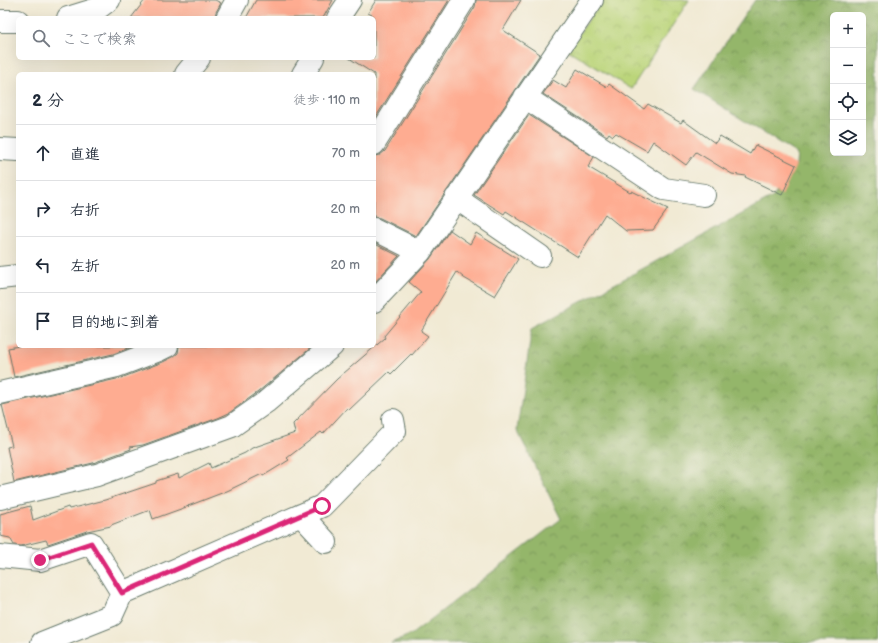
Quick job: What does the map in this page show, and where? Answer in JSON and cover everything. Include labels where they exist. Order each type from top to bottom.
[{"type":"street","points":[[74,16],[97,9],[109,0]]},
{"type":"street","points":[[228,16],[237,0]]},
{"type":"street","points":[[339,16],[350,0]]},
{"type":"street","points":[[376,141],[464,0]]},
{"type":"street","points":[[376,299],[420,252],[592,0]]},
{"type":"street","points":[[0,21],[16,21]]},
{"type":"street","points":[[188,72],[197,60]]},
{"type":"street","points":[[304,72],[312,60]]},
{"type":"street","points":[[525,97],[664,189],[704,195]]},
{"type":"street","points":[[0,149],[16,150]]},
{"type":"street","points":[[456,198],[540,256]]},
{"type":"street","points":[[376,230],[420,252]]},
{"type":"street","points":[[0,278],[16,276]]},
{"type":"street","points":[[0,393],[117,366],[163,348]]},
{"type":"street","points":[[0,498],[97,475],[232,426],[266,402],[330,348]]},
{"type":"street","points":[[42,643],[112,615],[122,593],[322,506],[395,431],[393,420]]},
{"type":"street","points":[[301,515],[326,542]]},
{"type":"street","points":[[0,556],[40,560],[91,543],[122,593]]},
{"type":"green space","points":[[602,0],[689,0],[631,89],[568,50]]},
{"type":"green space","points":[[755,0],[878,0],[878,643],[391,643],[412,634],[561,519],[517,430],[532,328],[773,197],[796,165],[797,154],[694,89]]},
{"type":"building","points":[[145,0],[215,0],[221,3],[215,16],[133,16]]},
{"type":"building","points":[[256,0],[333,0],[324,16],[247,16]]},
{"type":"building","points":[[376,0],[449,0],[376,117],[376,72],[371,72],[352,60],[376,60],[376,16],[368,13]]},
{"type":"building","points":[[476,0],[521,0],[503,30],[540,54],[416,236],[376,217],[376,156],[380,155],[385,151],[475,7]]},
{"type":"building","points":[[577,69],[607,87],[609,84],[644,109],[648,104],[681,123],[683,120],[715,143],[720,136],[750,154],[755,145],[796,165],[782,195],[745,177],[746,176],[732,174],[696,152],[686,165],[653,141],[647,151],[616,133],[613,136],[609,133],[607,136],[543,94],[553,80],[566,88]]},
{"type":"building","points":[[529,115],[594,157],[588,167],[630,192],[631,191],[668,209],[653,230],[626,231],[605,214],[578,257],[506,211],[504,214],[474,195]]},
{"type":"building","points":[[450,230],[470,244],[476,233],[518,259],[495,296],[464,278],[457,272],[421,331],[428,336],[412,355],[411,354],[391,374],[389,372],[349,410],[347,408],[323,434],[321,432],[287,458],[289,460],[263,476],[262,474],[227,491],[153,519],[150,510],[111,526],[87,531],[48,544],[46,540],[21,546],[14,545],[10,538],[0,536],[0,514],[30,506],[33,520],[68,507],[69,509],[105,500],[178,474],[179,478],[209,463],[211,468],[245,453],[252,448],[295,433],[293,424],[337,379],[373,348],[376,348],[376,346],[385,338],[384,336],[421,292],[409,282],[430,259]]},
{"type":"building","points":[[376,244],[399,256],[376,281]]},
{"type":"building","points":[[16,347],[16,348],[129,348],[113,354],[14,377],[8,348]]},
{"type":"building","points":[[179,348],[311,348],[258,392],[229,413],[218,418],[143,445],[130,447],[131,449],[93,463],[14,482],[7,447],[12,446],[2,405],[121,378],[163,362],[178,353]]},
{"type":"route","points":[[40,560],[91,543],[122,593],[322,506]]}]
